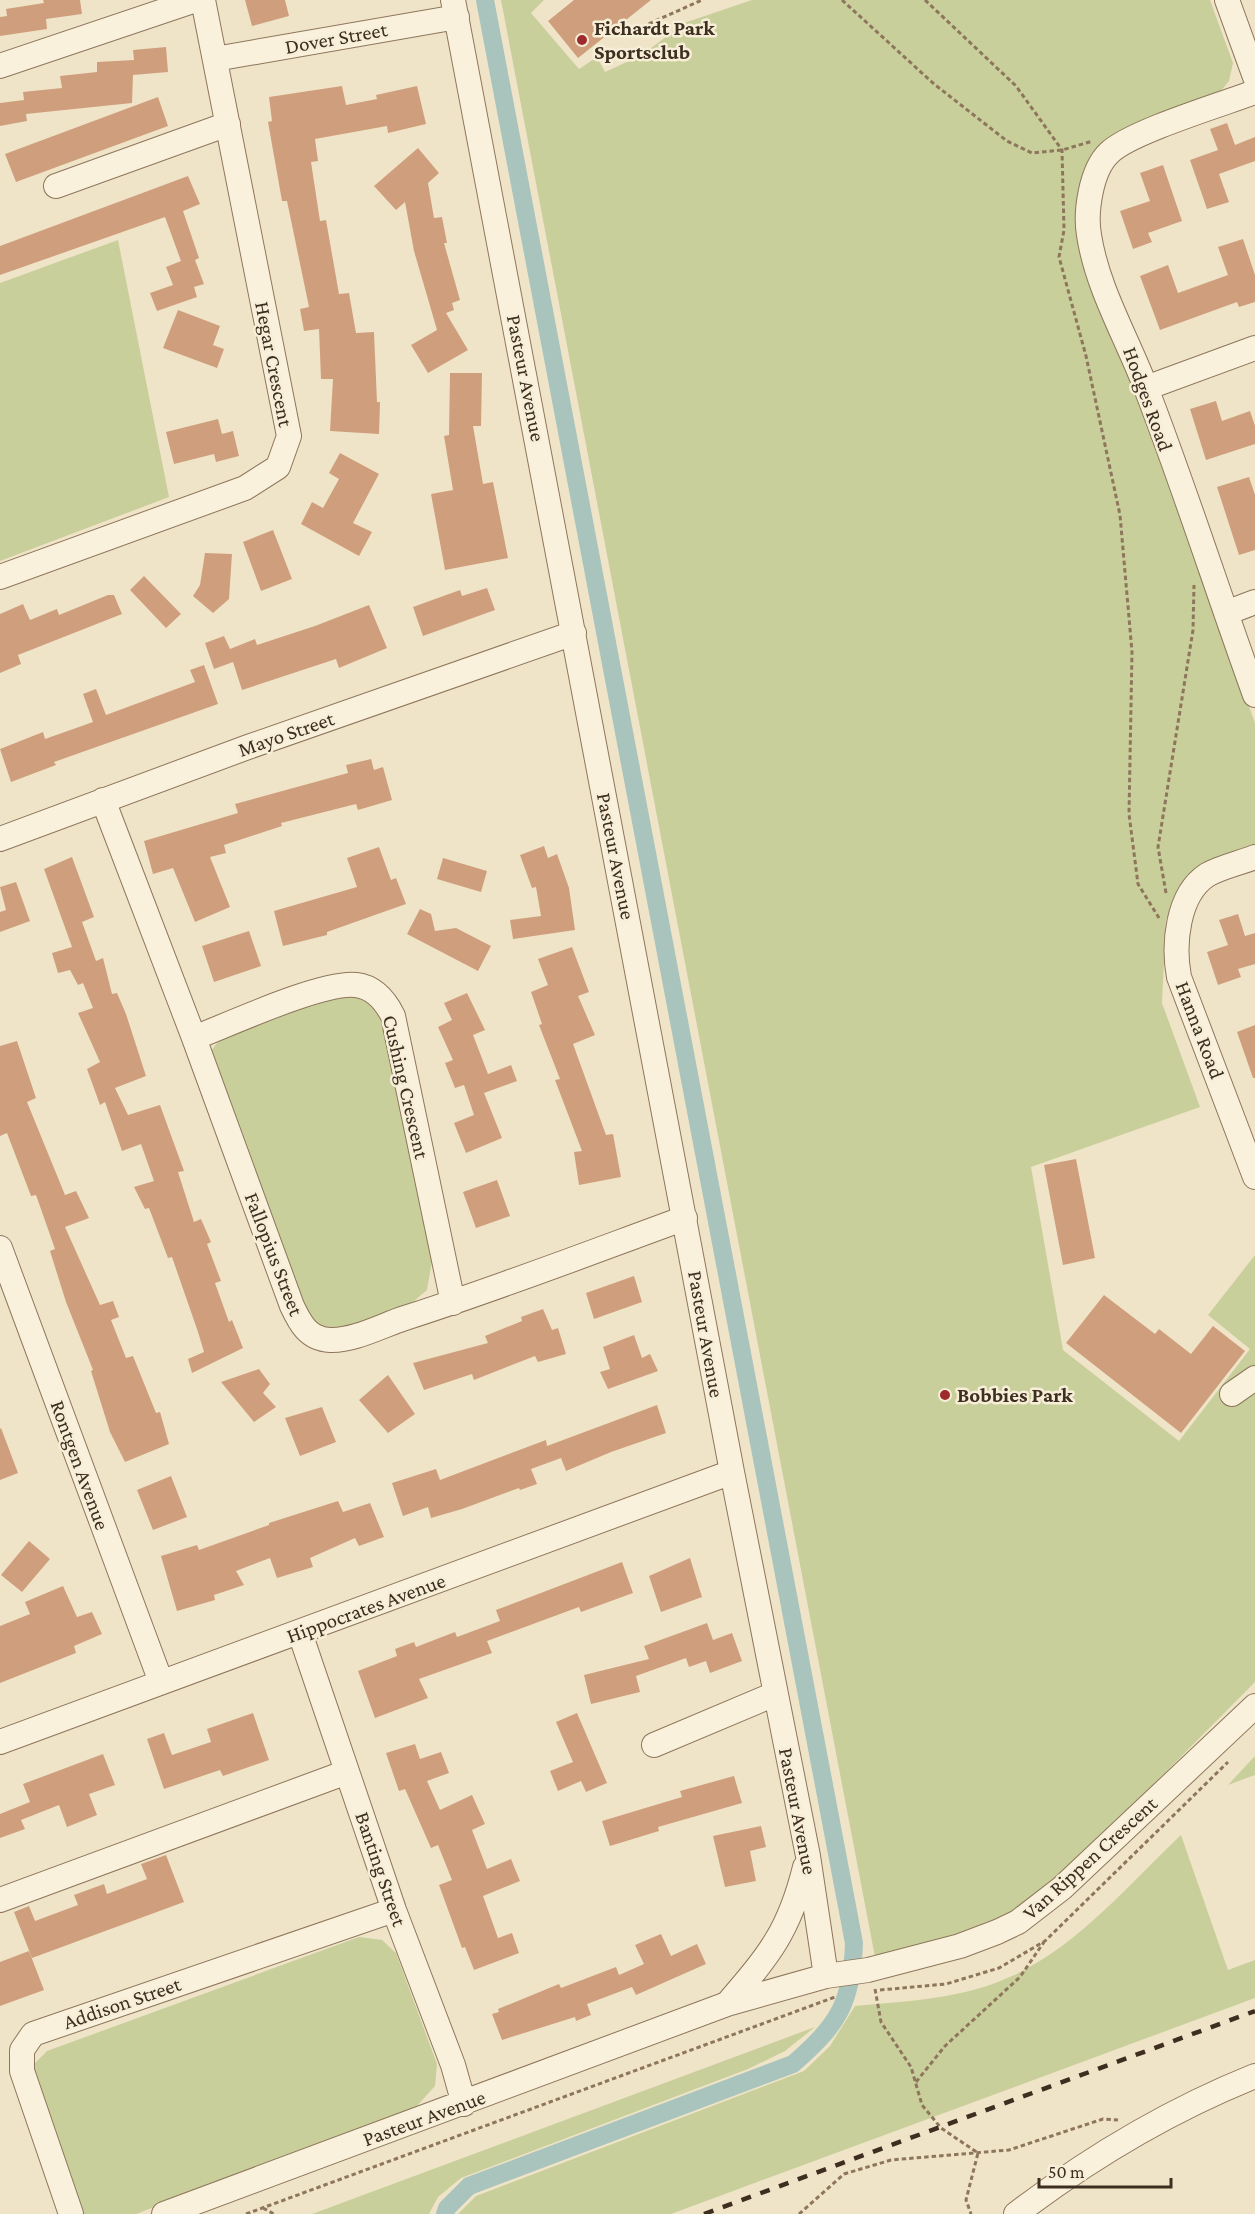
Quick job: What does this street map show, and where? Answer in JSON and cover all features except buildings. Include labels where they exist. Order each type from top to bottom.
[{"type":"street","points":[[0,66],[196,0]]},
{"type":"street","name":"Hegar Crescent","points":[[0,577],[245,488],[279,467],[289,436],[203,0]]},
{"type":"street","points":[[1227,0],[1255,77]]},
{"type":"street","name":"Dover Street","points":[[215,59],[455,9]]},
{"type":"street","name":"Pasteur Avenue","points":[[164,2214],[727,2004],[832,1983],[732,1472],[455,9]]},
{"type":"street","points":[[1109,153],[1139,136],[1255,92]]},
{"type":"street","points":[[56,186],[228,124]]},
{"type":"street","name":"Hodges Road","points":[[1109,153],[1094,182],[1088,214],[1091,247],[1146,388],[1255,695]]},
{"type":"street","points":[[1146,388],[1255,348]]},
{"type":"street","points":[[1226,613],[1255,603]]},
{"type":"street","name":"Mayo Street","points":[[0,839],[103,800],[574,633]]},
{"type":"street","name":"Fallopius Street","points":[[103,800],[302,1327],[318,1337],[331,1340],[453,1302],[685,1218]]},
{"type":"street","name":"Hanna Road","points":[[1255,858],[1211,873],[1199,882],[1181,919],[1176,945],[1177,963],[1186,996],[1246,1119],[1255,1177]]},
{"type":"street","name":"Cushing Crescent","points":[[194,1038],[318,990],[342,985],[357,985],[372,990],[385,1001],[393,1016],[453,1302]]},
{"type":"street","name":"Rontgen Avenue","points":[[0,1248],[161,1682]]},
{"type":"street","points":[[1232,1394],[1255,1378]]},
{"type":"street","name":"Hippocrates Avenue","points":[[0,1742],[732,1472]]},
{"type":"street","name":"Banting Street","points":[[300,1633],[394,1910],[450,2058],[464,2104]]},
{"type":"street","points":[[654,1745],[775,1694]]},
{"type":"street","name":"Van Rippen Crescent","points":[[832,1983],[868,1970],[960,1946],[1018,1922],[1062,1888],[1255,1706]]},
{"type":"street","points":[[0,1900],[347,1772]]},
{"type":"street","points":[[727,2004],[761,1965],[791,1916],[807,1856]]},
{"type":"street","name":"Addison Street","points":[[71,2214],[22,2071],[22,2050],[33,2034],[394,1910]]},
{"type":"street","points":[[425,2118],[441,2100],[446,2089],[450,2058]]},
{"type":"street","points":[[1016,2214],[1066,2176],[1153,2122],[1204,2097],[1255,2076]]},
{"type":"path","points":[[635,30],[702,0]]},
{"type":"path","points":[[842,0],[934,84],[1007,141],[1032,153],[1062,150],[1092,141],[1109,153]]},
{"type":"path","points":[[925,0],[1016,86],[1062,150],[1064,230],[1059,257],[1086,356],[1120,515],[1132,652],[1129,814],[1138,884],[1160,919]]},
{"type":"path","points":[[1168,901],[1158,847],[1193,630],[1194,584]]},
{"type":"path","points":[[916,2082],[945,2046],[1020,1977],[1046,1941]]},
{"type":"path","points":[[868,1970],[881,2022],[911,2067],[922,2105],[941,2128],[978,2153]]},
{"type":"path","points":[[246,2214],[832,1983]]},
{"type":"path","points":[[799,2214],[844,2174],[891,2160],[1010,2150],[1103,2119],[1153,2122]]},
{"type":"path","points":[[971,2214],[966,2200],[978,2153]]},
{"type":"path","points":[[263,2208],[274,2214]]},
{"type":"green space","points":[[501,0],[544,0],[531,13],[579,69],[597,57],[605,72],[642,55],[684,23],[752,0],[1210,0],[1233,63],[1229,81],[1215,98],[1099,152],[1081,179],[1079,204],[1082,242],[1255,723],[1255,849],[1191,884],[1166,919],[1162,1003],[1200,1107],[1031,1167],[1063,1350],[1179,1441],[1250,1349],[1208,1315],[1255,1255],[1255,1682],[1046,1893],[1000,1925],[875,1957]]},
{"type":"green space","points":[[118,240],[169,497],[0,561],[0,283]]},
{"type":"green space","points":[[345,991],[371,998],[387,1024],[432,1261],[427,1290],[413,1302],[335,1334],[307,1321],[211,1051],[223,1035]]},
{"type":"green space","points":[[1255,1756],[1255,1775],[1228,1785]]},
{"type":"green space","points":[[1181,1835],[1228,1970],[1255,1960],[1255,1998],[671,2214],[458,2214],[476,2196],[804,2071],[830,2046],[855,2006],[955,1994],[993,1984],[1012,1976],[1059,1948],[1081,1931]]},
{"type":"green space","points":[[359,1937],[382,1940],[396,1953],[437,2064],[435,2086],[415,2108],[136,2214],[84,2214],[77,2208],[30,2080],[34,2064],[47,2051]]},
{"type":"green space","points":[[815,2027],[785,2051],[748,2069],[461,2178],[438,2197],[429,2214],[312,2214]]},
{"type":"waterway","points":[[445,2214],[447,2208],[469,2186],[793,2064],[821,2037],[840,2011],[850,1982],[854,1943],[485,0]]},
{"type":"railway","points":[[704,2214],[1255,2011]]},
{"type":"place","name":"Fichardt Park Sportsclub","points":[[582,40]]},
{"type":"place","name":"Bobbies Park","points":[[945,1395]]}]
